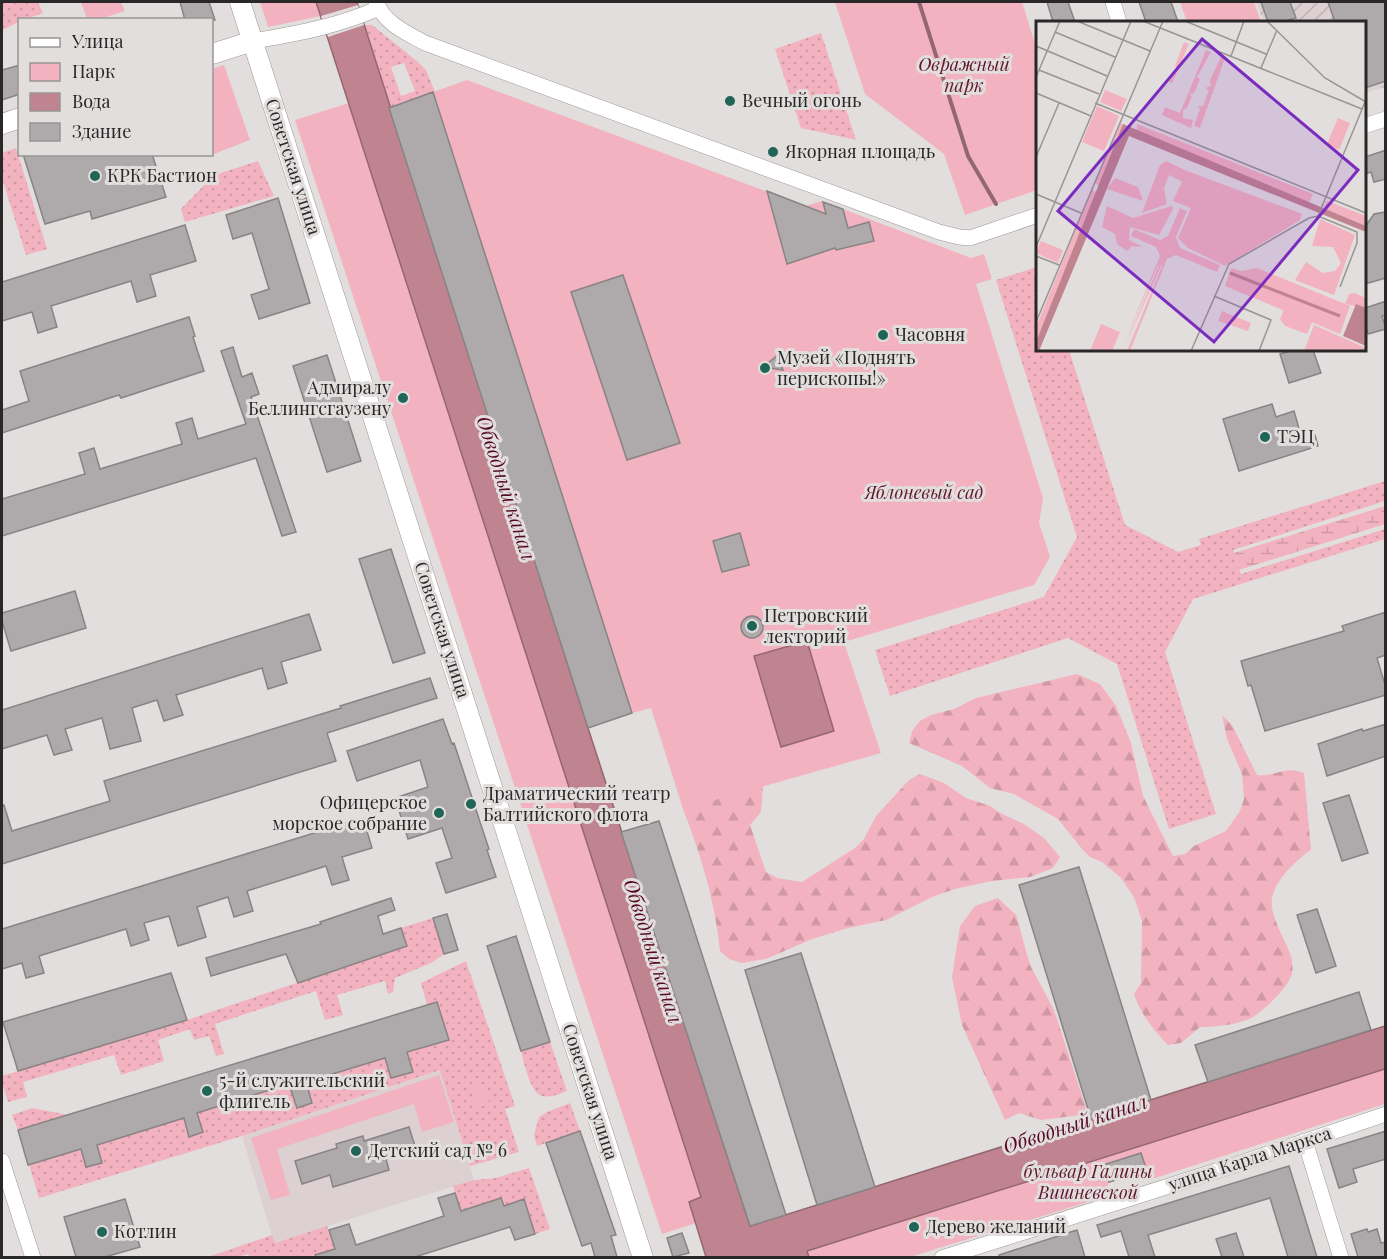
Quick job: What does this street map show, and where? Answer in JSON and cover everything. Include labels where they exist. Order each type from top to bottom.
[{"type":"street","name":"Советская улица","points":[[240,2],[643,1257]]},
{"type":"street","points":[[1113,2],[1119,21]]},
{"type":"street","points":[[213,54],[253,41],[325,27],[361,16],[378,5],[387,20],[396,28],[425,43],[939,232],[970,238],[1036,216]]},
{"type":"street","points":[[2,124],[18,119]]},
{"type":"street","points":[[1366,126],[1386,119]]},
{"type":"street","name":"улица Карла Маркса","points":[[942,1257],[1386,1114]]},
{"type":"street","points":[[1305,1141],[1341,1257]]},
{"type":"street","points":[[2,1161],[33,1257]]},
{"type":"shaded area","points":[[1257,2],[1385,2],[1385,87],[1366,93],[1366,21],[1263,21]]},
{"type":"shaded area","name":"Детский сад № 6","points":[[441,1070],[474,1180],[274,1243],[242,1136]]},
{"type":"green space","points":[[2,2],[38,2],[43,13],[29,18],[18,18],[18,22],[2,30]]},
{"type":"green space","points":[[81,2],[121,2],[125,11],[103,18],[87,18]]},
{"type":"green space","points":[[260,2],[316,2],[321,16],[268,27]]},
{"type":"green space","name":"Овражный парк","points":[[835,2],[1022,2],[1036,47],[1036,190],[965,215],[944,154],[865,94]]},
{"type":"green space","points":[[1180,2],[1254,2],[1261,21],[1187,21]]},
{"type":"green space","points":[[364,25],[372,25],[418,62],[426,70],[435,92],[389,108]],"holes":[[[404,63],[415,91],[401,96],[391,67]]]},
{"type":"green space","points":[[821,33],[856,140],[801,128],[775,49]]},
{"type":"green space","points":[[224,65],[250,140],[213,154],[213,69]]},
{"type":"green space","name":"Яблоневый сад","points":[[467,80],[806,206],[822,201],[971,258],[984,254],[992,279],[976,284],[1043,498],[1039,523],[1050,557],[1034,585],[844,642],[881,753],[683,809],[651,708],[632,713],[433,92]]},
{"type":"green space","points":[[349,103],[702,1198],[689,1202],[696,1223],[662,1234],[295,120]]},
{"type":"green space","points":[[16,148],[47,249],[26,255],[2,178],[2,153]]},
{"type":"green space","points":[[258,161],[274,196],[185,222],[181,209],[214,175]]},
{"type":"green space","points":[[1036,267],[1036,351],[1069,351],[1125,525],[1178,552],[1201,545],[1199,539],[1385,481],[1385,501],[1233,550],[1241,574],[1385,529],[1385,539],[1193,599],[1165,652],[1216,814],[1169,829],[1117,664],[1068,638],[890,696],[875,650],[1044,597],[1077,537],[996,280]]},
{"type":"green space","points":[[1385,506],[1385,524],[1239,570],[1234,553]]},
{"type":"green space","points":[[1077,674],[1100,684],[1116,706],[1131,743],[1143,796],[1173,856],[1185,854],[1194,846],[1226,831],[1240,811],[1244,799],[1242,774],[1227,739],[1222,715],[1232,725],[1257,775],[1291,770],[1304,773],[1311,850],[1299,859],[1282,878],[1272,899],[1273,913],[1292,959],[1292,973],[1286,985],[1274,999],[1249,1019],[1238,1023],[1200,1027],[1181,1043],[1168,1045],[1148,1021],[1134,994],[1141,983],[1142,921],[1134,897],[1121,878],[1102,862],[1090,857],[1058,819],[1014,794],[990,788],[962,766],[909,743],[912,731],[920,721],[931,715],[954,709],[976,698]]},
{"type":"green space","points":[[751,768],[763,786],[761,812],[750,825],[766,872],[777,878],[802,882],[855,848],[864,839],[876,816],[909,780],[920,774],[944,783],[966,798],[990,806],[1024,824],[1044,838],[1060,857],[1053,868],[1030,877],[992,881],[955,889],[932,897],[886,920],[812,939],[766,959],[741,963],[729,959],[720,951],[715,914],[706,878],[683,809],[694,791]]},
{"type":"green space","points":[[998,898],[1016,915],[1030,965],[1054,1010],[1088,1114],[1041,1120],[1019,1113],[1005,1120],[962,1025],[952,977],[960,926],[975,906]]},
{"type":"green space","points":[[433,918],[444,954],[431,963],[395,978],[393,992],[388,994],[385,981],[337,995],[343,1015],[325,1020],[316,991],[215,1024],[224,1054],[216,1056],[209,1036],[194,1040],[190,1029],[158,1040],[164,1061],[121,1075],[114,1055],[23,1082],[27,1097],[8,1102],[2,1076],[187,1020],[406,946],[401,928]]},
{"type":"green space","points":[[466,961],[515,1106],[505,1109],[519,1152],[470,1166],[440,1070],[242,1136],[39,1198],[29,1165],[81,1149],[87,1167],[102,1162],[97,1145],[184,1118],[189,1136],[203,1132],[197,1113],[289,1084],[297,1108],[312,1103],[306,1082],[385,1058],[391,1078],[413,1072],[407,1052],[449,1039],[437,1002],[427,1005],[421,983]]},
{"type":"green space","points":[[550,1042],[567,1091],[542,1096],[531,1083],[521,1051]]},
{"type":"green space","name":"бульвар Галины Вишневской","points":[[1385,1069],[1385,1104],[1152,1179],[1141,1153],[1104,1164],[1109,1182],[1104,1197],[910,1257],[809,1257],[807,1251]]},
{"type":"green space","points":[[439,1075],[454,1122],[422,1132],[414,1104],[277,1149],[290,1195],[271,1200],[251,1138]]},
{"type":"green space","points":[[483,1084],[490,1104],[477,1108],[470,1088]]},
{"type":"green space","points":[[570,1103],[580,1131],[537,1146],[534,1135],[539,1117]]},
{"type":"green space","points":[[32,1108],[68,1115],[18,1130],[12,1115]]},
{"type":"green space","points":[[529,1168],[550,1229],[535,1234],[524,1199],[504,1206],[501,1198],[461,1211],[453,1186],[474,1180],[496,1178]]},
{"type":"green space","points":[[327,1226],[335,1249],[308,1257],[250,1257],[248,1254],[238,1257],[205,1258],[272,1235],[275,1243]]},
{"type":"water","name":"Обводный канал","points":[[316,2],[357,2],[588,728],[750,1226],[1385,1026],[1385,1069],[807,1251],[809,1257],[706,1257],[689,1202],[701,1197]]},
{"type":"water","points":[[807,641],[834,731],[781,747],[754,656]]},
{"type":"pier","points":[[358,5],[364,25],[328,37],[321,16]]},
{"type":"building","points":[[180,2],[209,2],[215,20],[213,18],[184,18]]},
{"type":"building","points":[[1047,2],[1068,2],[1075,21],[1053,21]]},
{"type":"building","points":[[1139,2],[1171,2],[1178,21],[1146,21]]},
{"type":"building","points":[[1261,2],[1290,2],[1296,18],[1286,21],[1268,21]]},
{"type":"building","points":[[1328,2],[1386,2],[1386,81],[1366,88],[1366,21],[1335,21]]},
{"type":"building","points":[[18,66],[18,95],[2,100],[2,70]]},
{"type":"building","points":[[433,92],[632,713],[588,728],[389,108]]},
{"type":"building","points":[[1386,150],[1386,179],[1374,182],[1371,172],[1366,174],[1366,157]]},
{"type":"building","name":"КРК Бастион","points":[[24,156],[153,156],[166,197],[92,219],[90,211],[45,224]]},
{"type":"building","points":[[767,191],[826,214],[823,202],[843,209],[848,228],[869,222],[874,241],[836,250],[835,248],[787,264]]},
{"type":"building","points":[[278,198],[310,303],[259,319],[251,295],[269,289],[252,233],[233,239],[226,215]]},
{"type":"building","points":[[1386,212],[1386,278],[1366,284],[1366,226],[1374,214]]},
{"type":"building","points":[[185,225],[196,261],[150,275],[156,296],[137,302],[131,281],[51,306],[57,327],[38,333],[32,312],[2,321],[2,282]]},
{"type":"building","points":[[623,275],[680,443],[627,460],[571,292]]},
{"type":"building","points":[[1386,301],[1386,316],[1382,316],[1386,329],[1368,334],[1366,308]]},
{"type":"building","points":[[189,317],[204,371],[121,398],[119,395],[2,433],[2,410],[29,401],[20,371]]},
{"type":"building","points":[[233,347],[242,377],[252,373],[259,394],[251,397],[296,532],[282,536],[256,458],[2,536],[2,499],[85,474],[79,453],[94,448],[100,469],[182,444],[176,423],[192,418],[198,439],[246,424],[221,351]]},
{"type":"building","points":[[1290,351],[1313,351],[1321,373],[1289,383],[1280,354]]},
{"type":"building","points":[[327,355],[361,461],[327,472],[293,366]]},
{"type":"building","points":[[778,355],[783,370],[763,367]]},
{"type":"building","name":"ТЭЦ","points":[[1272,404],[1276,417],[1294,411],[1302,439],[1315,435],[1318,446],[1239,471],[1223,419]]},
{"type":"building","points":[[740,533],[749,565],[722,572],[713,541]]},
{"type":"building","points":[[391,549],[425,653],[393,663],[359,559]]},
{"type":"building","points":[[75,591],[86,628],[11,651],[2,621],[2,613]]},
{"type":"building","points":[[1386,612],[1386,655],[1377,658],[1386,695],[1265,731],[1241,661],[1344,631],[1342,626]]},
{"type":"building","points":[[309,614],[321,650],[281,662],[287,683],[268,689],[262,668],[176,695],[183,715],[164,721],[157,700],[132,708],[141,741],[110,749],[102,718],[65,729],[72,750],[54,755],[47,735],[2,749],[2,710]]},
{"type":"building","name":"Петровский лекторий","points":[[752,616],[760,619],[763,627],[760,635],[752,638],[744,635],[741,627],[744,619]]},
{"type":"building","points":[[430,678],[437,698],[327,733],[336,761],[2,864],[2,806],[4,805],[12,831],[110,801],[104,781]]},
{"type":"building","name":"Офицерское морское собрание","points":[[443,719],[452,744],[454,743],[496,877],[446,893],[436,863],[452,858],[442,828],[408,839],[395,798],[428,787],[420,760],[357,781],[347,751]]},
{"type":"building","points":[[1386,724],[1386,756],[1327,776],[1318,744],[1362,729],[1363,731]]},
{"type":"building","points":[[1349,795],[1368,853],[1342,861],[1323,803]]},
{"type":"building","points":[[363,818],[372,848],[342,857],[349,880],[332,885],[326,866],[247,891],[253,911],[234,917],[228,897],[197,907],[206,937],[178,946],[169,916],[144,923],[149,940],[131,946],[126,929],[39,956],[44,973],[26,978],[22,963],[2,969],[2,929]]},
{"type":"building","points":[[659,821],[786,1215],[750,1226],[621,832]]},
{"type":"building","points":[[1079,867],[1151,1100],[1091,1119],[1019,885]]},
{"type":"building","points":[[391,898],[395,910],[378,916],[383,934],[401,928],[407,946],[298,983],[286,954],[211,976],[206,958],[321,924],[320,922]]},
{"type":"building","points":[[1317,909],[1336,966],[1316,973],[1297,915]]},
{"type":"building","points":[[447,914],[458,950],[444,954],[433,918]]},
{"type":"building","points":[[516,936],[550,1042],[521,1051],[487,946]]},
{"type":"building","points":[[801,953],[875,1187],[817,1205],[745,970]]},
{"type":"building","points":[[171,973],[187,1020],[18,1071],[3,1022]]},
{"type":"building","points":[[1359,992],[1371,1030],[1208,1082],[1195,1045]]},
{"type":"building","name":"5-й служительский флигель","points":[[437,1002],[449,1040],[407,1052],[413,1072],[391,1078],[385,1058],[306,1082],[312,1103],[297,1108],[289,1084],[197,1113],[203,1132],[189,1137],[184,1118],[97,1145],[102,1163],[86,1167],[81,1149],[28,1165],[18,1130]]},
{"type":"building","points":[[409,1127],[416,1149],[386,1159],[389,1170],[333,1187],[330,1175],[302,1184],[295,1161],[337,1148],[336,1144],[363,1136],[364,1141]]},
{"type":"building","points":[[580,1131],[616,1235],[611,1236],[617,1257],[595,1257],[591,1243],[582,1246],[546,1143]]},
{"type":"building","points":[[1386,1131],[1386,1159],[1353,1169],[1357,1182],[1339,1188],[1327,1149]]},
{"type":"building","points":[[1141,1153],[1147,1171],[1109,1182],[1103,1165]]},
{"type":"building","points":[[1289,1166],[1317,1257],[1288,1257],[1270,1198],[1148,1235],[1155,1257],[1129,1257],[1121,1231],[1101,1237],[1097,1225]]},
{"type":"building","points":[[455,1193],[461,1211],[501,1198],[504,1206],[524,1199],[535,1234],[515,1240],[510,1227],[415,1257],[316,1257],[315,1255],[335,1249],[329,1230],[349,1224],[356,1245],[444,1216],[438,1198]]},
{"type":"building","name":"Котлин","points":[[125,1199],[140,1247],[105,1257],[76,1257],[64,1217]]},
{"type":"building","points":[[1367,1229],[1368,1232],[1377,1229],[1381,1243],[1386,1242],[1386,1257],[1358,1257],[1351,1234]]},
{"type":"building","points":[[1077,1230],[1085,1257],[999,1257],[999,1255]]},
{"type":"building","points":[[682,1233],[689,1253],[673,1257],[667,1238]]},
{"type":"building","points":[[1236,1233],[1244,1257],[1222,1257],[1216,1239]]},
{"type":"waterway","points":[[919,2],[968,156],[996,204]]},
{"type":"place","name":"Вечный огонь","points":[[730,101]]},
{"type":"place","name":"Якорная площадь","points":[[773,152]]},
{"type":"place","name":"КРК Бастион","points":[[95,176]]},
{"type":"place","name":"Часовня","points":[[883,335]]},
{"type":"place","name":"Музей «Поднять перископы!»","points":[[765,368]]},
{"type":"place","name":"Адмиралу Беллингсгаузену","points":[[403,398]]},
{"type":"place","name":"ТЭЦ","points":[[1265,437]]},
{"type":"place","name":"Петровский лекторий","points":[[752,626]]},
{"type":"place","name":"Драматический театр Балтийского флота","points":[[471,804]]},
{"type":"place","name":"Офицерское морское собрание","points":[[439,813]]},
{"type":"place","name":"5-й служительский флигель","points":[[207,1091]]},
{"type":"place","name":"Детский сад № 6","points":[[356,1151]]},
{"type":"place","name":"Дерево желаний","points":[[914,1227]]},
{"type":"place","name":"Котлин","points":[[102,1232]]}]
